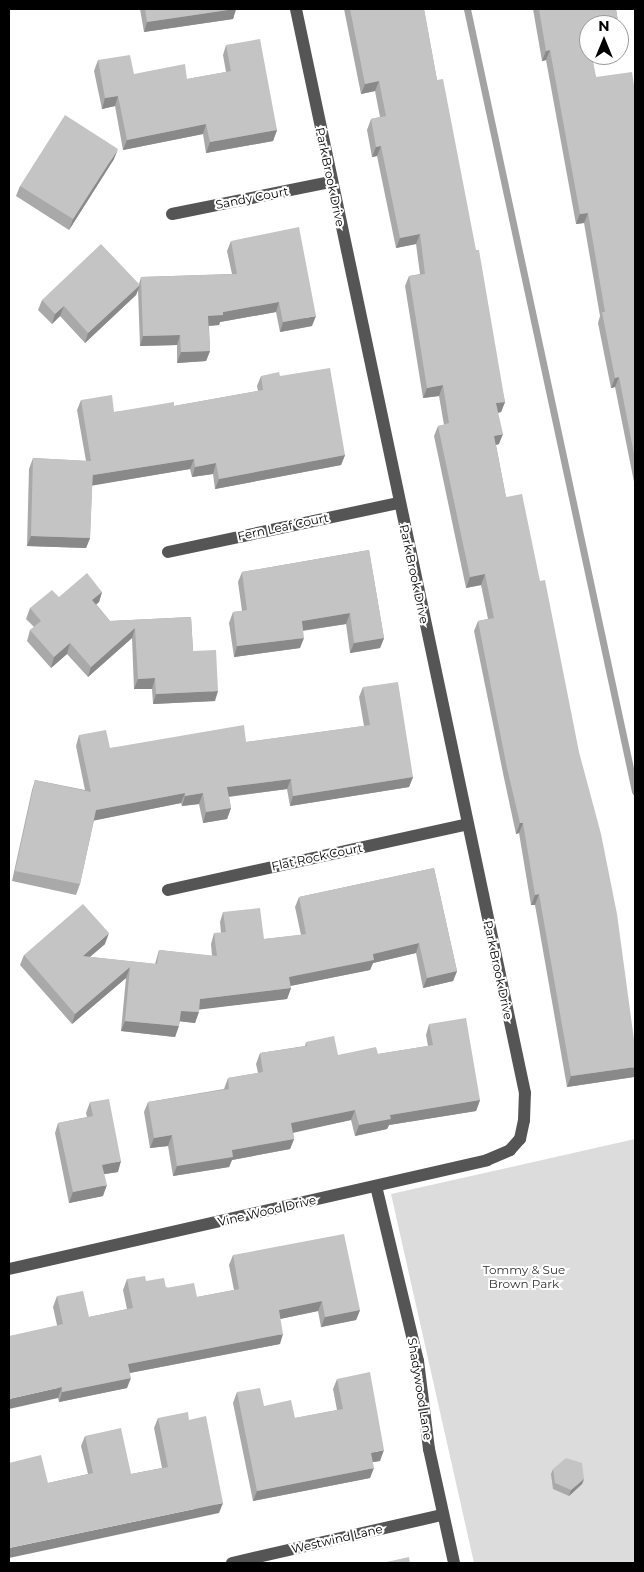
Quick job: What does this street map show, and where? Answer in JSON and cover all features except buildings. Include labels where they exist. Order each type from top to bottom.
[{"type":"street","name":"Park Brook Drive","points":[[296,9],[331,182],[525,1093],[524,1120],[520,1139]]},
{"type":"street","name":"Sandy Court","points":[[172,214],[331,182]]},
{"type":"street","name":"Fern Leaf Court","points":[[168,552],[399,503]]},
{"type":"street","name":"Flat Rock Court","points":[[168,890],[467,824]]},
{"type":"street","name":"Vine Wood Drive","points":[[9,1269],[487,1160],[510,1150],[520,1139]]},
{"type":"street","name":"Shadywood Lane","points":[[376,1186],[418,1361],[429,1449],[454,1563]]},
{"type":"street","name":"Westwind Lane","points":[[232,1563],[442,1515]]},
{"type":"green space","name":"Tommy & Sue Brown Park","points":[[635,1139],[635,1563],[474,1563],[391,1194]]},
{"type":"waterway","points":[[467,9],[635,791]]}]
